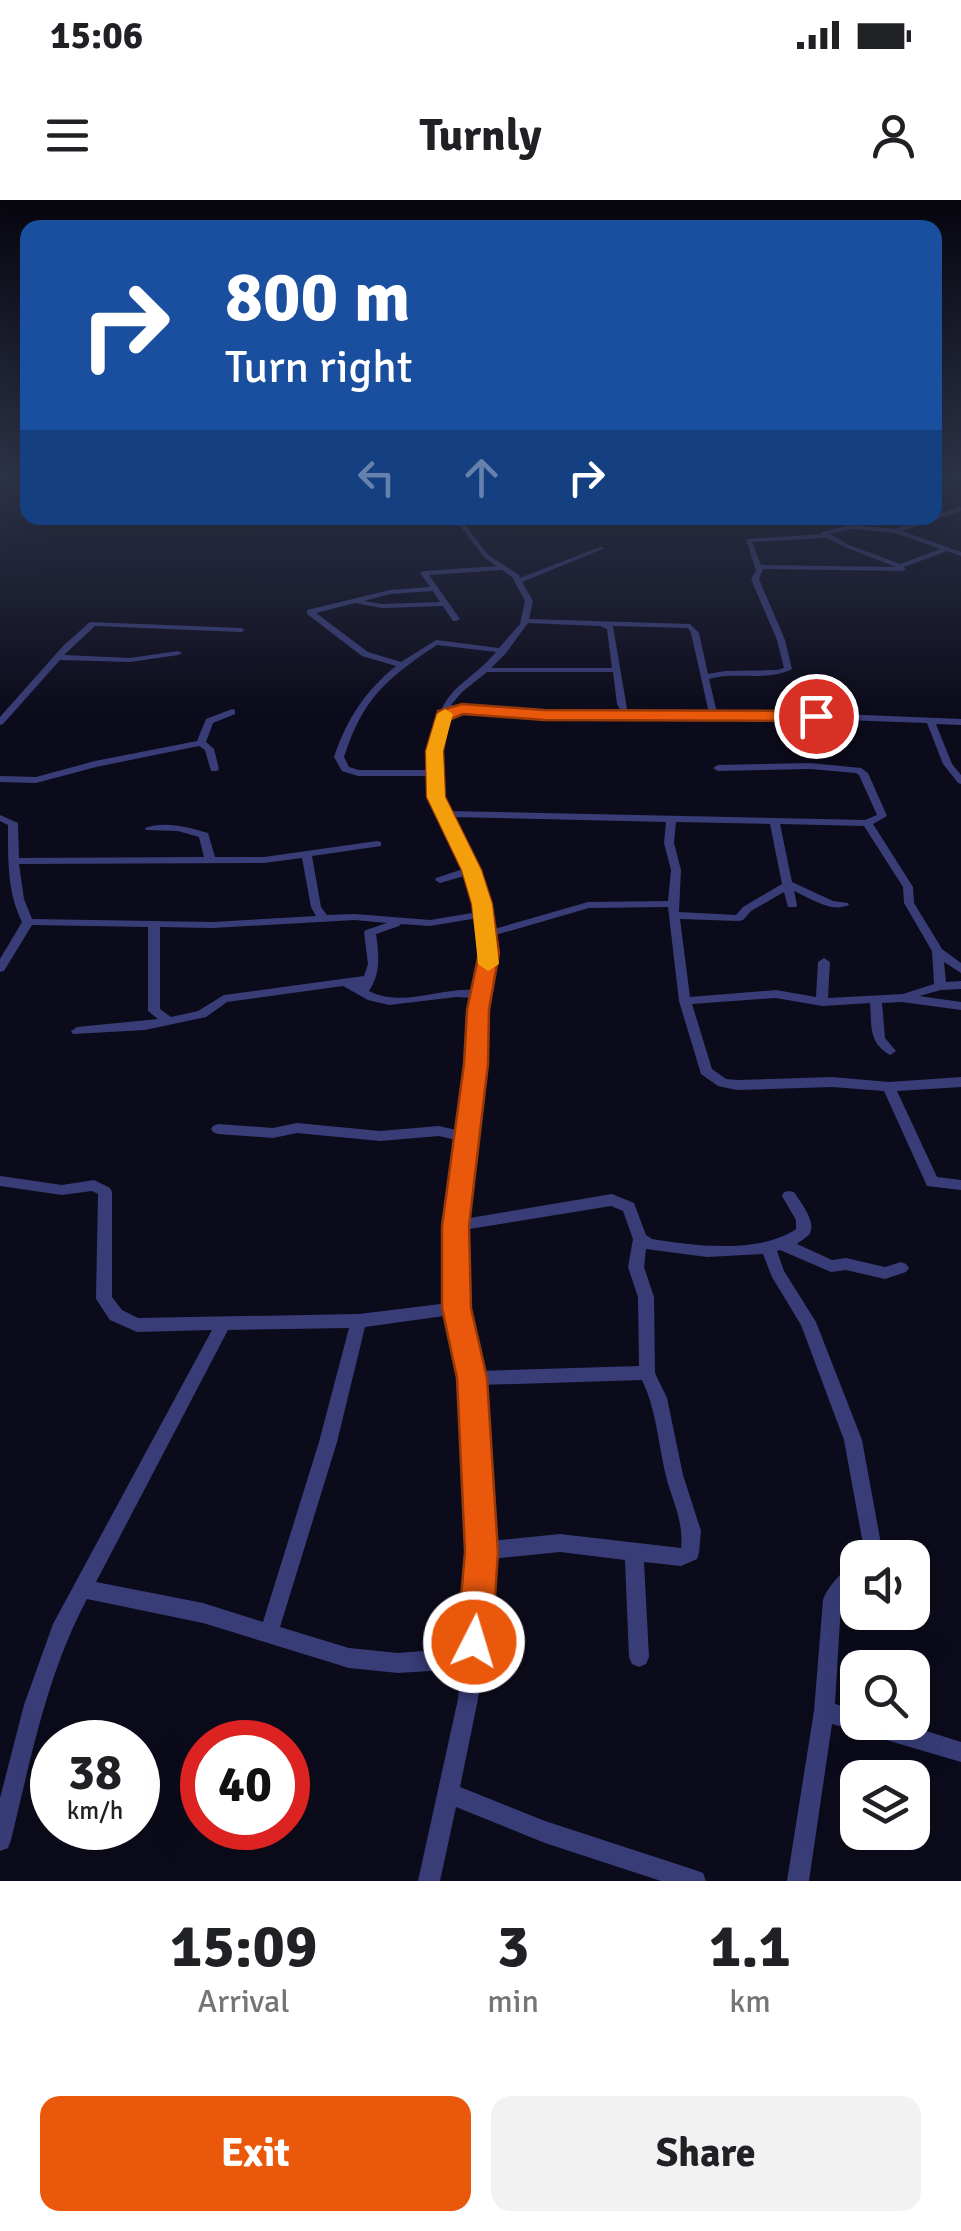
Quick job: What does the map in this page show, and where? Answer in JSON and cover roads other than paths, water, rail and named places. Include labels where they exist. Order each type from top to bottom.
[{"type":"street","points":[[472,568],[488,561],[485,555]]},
{"type":"street","points":[[429,1881],[450,1794],[473,1663],[482,1552],[472,1378],[456,1308],[456,1226],[488,964],[488,934],[472,870],[436,797],[434,773],[444,710],[459,690],[503,651],[524,621],[529,601],[519,580],[487,555]]},
{"type":"street","points":[[519,580],[583,555]]},
{"type":"street","points":[[704,678],[711,674],[776,674],[788,669],[781,640],[755,579],[758,567],[754,555]]},
{"type":"street","points":[[874,555],[900,566],[930,555]]},
{"type":"street","points":[[758,567],[902,569],[900,566]]},
{"type":"street","points":[[456,618],[426,580],[426,572],[503,568]]},
{"type":"street","points":[[399,664],[366,654],[307,613],[390,592],[434,589]]},
{"type":"street","points":[[354,601],[382,606],[445,604]]},
{"type":"street","points":[[524,621],[692,627],[713,714]]},
{"type":"street","points":[[0,722],[97,622],[241,630]]},
{"type":"street","points":[[614,624],[616,670],[624,710],[638,716]]},
{"type":"street","points":[[434,773],[358,773],[340,764],[342,744],[360,702],[399,664],[441,641],[503,651]]},
{"type":"street","points":[[58,658],[130,660],[178,653]]},
{"type":"street","points":[[486,670],[616,670]]},
{"type":"street","points":[[0,700],[18,701]]},
{"type":"street","points":[[444,710],[961,722]]},
{"type":"street","points":[[201,743],[209,720],[232,712]]},
{"type":"street","points":[[931,721],[959,775]]},
{"type":"street","points":[[201,743],[209,750],[214,769]]},
{"type":"street","points":[[0,779],[36,780],[201,743]]},
{"type":"street","points":[[443,814],[867,823],[883,814],[862,771],[815,766],[718,768]]},
{"type":"street","points":[[740,805],[748,820]]},
{"type":"street","points":[[0,818],[13,823],[10,851],[17,902],[28,922]]},
{"type":"street","points":[[671,819],[670,843],[676,870],[673,909],[685,1001],[701,1062],[724,1083],[832,1082],[889,1087],[961,1082]]},
{"type":"street","points":[[774,820],[792,905]]},
{"type":"street","points":[[867,823],[908,887],[909,903],[938,951],[961,969]]},
{"type":"street","points":[[150,828],[178,828],[204,834],[210,858]]},
{"type":"street","points":[[13,860],[264,860],[377,844]]},
{"type":"street","points":[[308,856],[316,907],[323,918]]},
{"type":"street","points":[[440,880],[472,870]]},
{"type":"street","points":[[488,934],[588,905],[621,902],[739,918],[789,884]]},
{"type":"street","points":[[789,884],[831,904],[844,905]]},
{"type":"street","points":[[28,922],[154,924],[364,917],[430,923],[484,914]]},
{"type":"street","points":[[0,968],[28,922]]},
{"type":"street","points":[[366,995],[374,964],[370,932],[401,922]]},
{"type":"street","points":[[154,924],[154,1011],[166,1019]]},
{"type":"street","points":[[938,951],[940,986]]},
{"type":"street","points":[[822,1002],[824,962]]},
{"type":"street","points":[[78,1031],[145,1026],[202,1014],[224,999],[368,979]]},
{"type":"street","points":[[347,984],[366,995],[407,1001],[458,993],[482,994]]},
{"type":"street","points":[[902,998],[940,986],[961,985]]},
{"type":"street","points":[[685,1001],[776,994],[822,1002],[902,998],[961,1006]]},
{"type":"street","points":[[876,998],[879,1038],[890,1051]]},
{"type":"street","points":[[889,1087],[932,1182],[961,1184]]},
{"type":"street","points":[[218,1130],[273,1132],[307,1128],[380,1136],[439,1132],[466,1136]]},
{"type":"street","points":[[0,1181],[62,1190],[94,1186],[105,1192],[104,1299],[116,1315],[137,1324],[359,1322],[456,1308]]},
{"type":"street","points":[[777,1246],[799,1237],[804,1226],[789,1196]]},
{"type":"street","points":[[456,1226],[612,1200],[628,1207],[640,1239],[636,1268],[646,1297],[647,1372],[659,1398],[674,1475],[692,1530],[692,1548],[686,1557],[560,1543],[482,1552]]},
{"type":"street","points":[[640,1239],[664,1246],[777,1246],[831,1266],[846,1264],[884,1273],[901,1268]]},
{"type":"street","points":[[777,1246],[777,1273],[808,1322],[853,1440],[871,1540]]},
{"type":"street","points":[[269,1633],[328,1442],[359,1322]]},
{"type":"street","points":[[0,1840],[48,1658],[224,1323]]},
{"type":"street","points":[[472,1378],[647,1372]]},
{"type":"street","points":[[634,1550],[639,1658]]},
{"type":"street","points":[[85,1589],[203,1613],[349,1658],[398,1663],[459,1658],[473,1663]]},
{"type":"street","points":[[798,1881],[824,1711],[832,1600],[840,1591]]},
{"type":"street","points":[[824,1711],[840,1716]]},
{"type":"street","points":[[921,1740],[961,1752]]},
{"type":"street","points":[[450,1794],[561,1838],[695,1881]]}]
